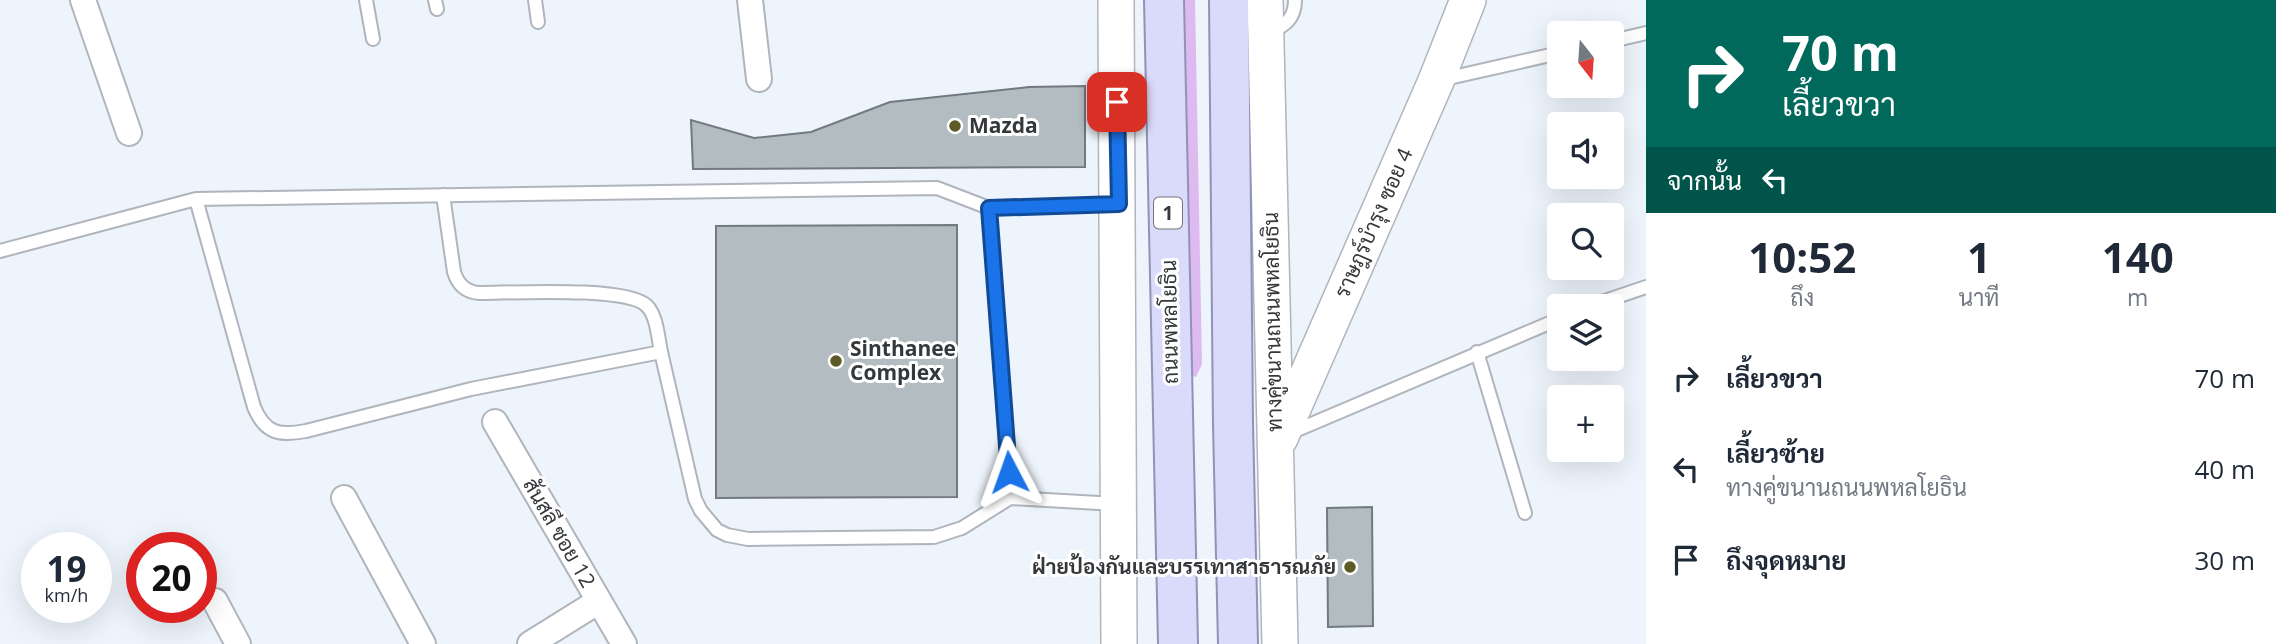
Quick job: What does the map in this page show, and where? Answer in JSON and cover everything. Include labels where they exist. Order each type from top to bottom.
[{"type":"main road","points":[[1116,0],[1119,644]]},
{"type":"main road","name":"ถนนพหลโยธิน","points":[[1164,0],[1178,644]]},
{"type":"main road","points":[[1230,0],[1233,424],[1238,644]]},
{"type":"main road","name":"ทางคู่ขนานถนนพหลโยธิน","points":[[1265,0],[1278,442],[1280,644]]},
{"type":"main road","name":"ราษฎร์บำรุง ซอย 4","points":[[1278,442],[1436,81],[1468,0]]},
{"type":"main road","points":[[1172,426],[1233,424]]},
{"type":"street","points":[[83,0],[129,133]]},
{"type":"street","points":[[750,0],[758,79]]},
{"type":"street","name":"สันสลี ซอย 12","points":[[495,422],[624,644]]},
{"type":"street","points":[[344,498],[424,644]]},
{"type":"street","points":[[530,644],[598,601]]},
{"type":"street","points":[[217,605],[238,644]]},
{"type":"lane","points":[[366,0],[373,39]]},
{"type":"lane","points":[[535,0],[538,22]]},
{"type":"lane","points":[[1266,35],[1282,27],[1290,19],[1295,0]]},
{"type":"lane","points":[[1624,38],[1646,33]]},
{"type":"lane","points":[[1436,81],[1547,56]]},
{"type":"lane","points":[[0,251],[195,199],[937,188],[989,208],[1119,204]]},
{"type":"lane","points":[[443,195],[454,272],[466,290],[479,293],[598,294],[636,298],[650,309],[695,499],[709,521],[727,536],[748,539],[934,537],[962,528],[1010,499],[1117,505]]},
{"type":"lane","points":[[195,199],[254,407],[262,422],[284,435],[471,389],[661,352]]},
{"type":"lane","points":[[989,208],[1010,499]]},
{"type":"lane","points":[[1624,294],[1646,287]]},
{"type":"lane","points":[[1278,442],[1547,323]]},
{"type":"lane","points":[[1477,352],[1525,513]]},
{"type":"shaded area","points":[[1182,0],[1195,0],[1202,364],[1196,377],[1185,374]]},
{"type":"building","name":"Mazda","points":[[1085,86],[1085,167],[693,169],[691,120],[754,138],[811,132],[890,102],[1029,87]]},
{"type":"building","name":"Sinthanee Complex","points":[[957,225],[957,497],[716,498],[716,226]]},
{"type":"building","name":"ฝ่ายป้องกันและบรรเทาสาธารณภัย","points":[[1372,507],[1373,626],[1328,627],[1327,508]]},
{"type":"place","name":"Mazda","points":[[955,126]]},
{"type":"place","name":"Sinthanee Complex","points":[[836,361]]},
{"type":"place","name":"ฝ่ายป้องกันและบรรเทาสาธารณภัย","points":[[1350,567]]},
{"type":"route","points":[[1009,472],[989,208],[1119,204],[1117,102]]}]
